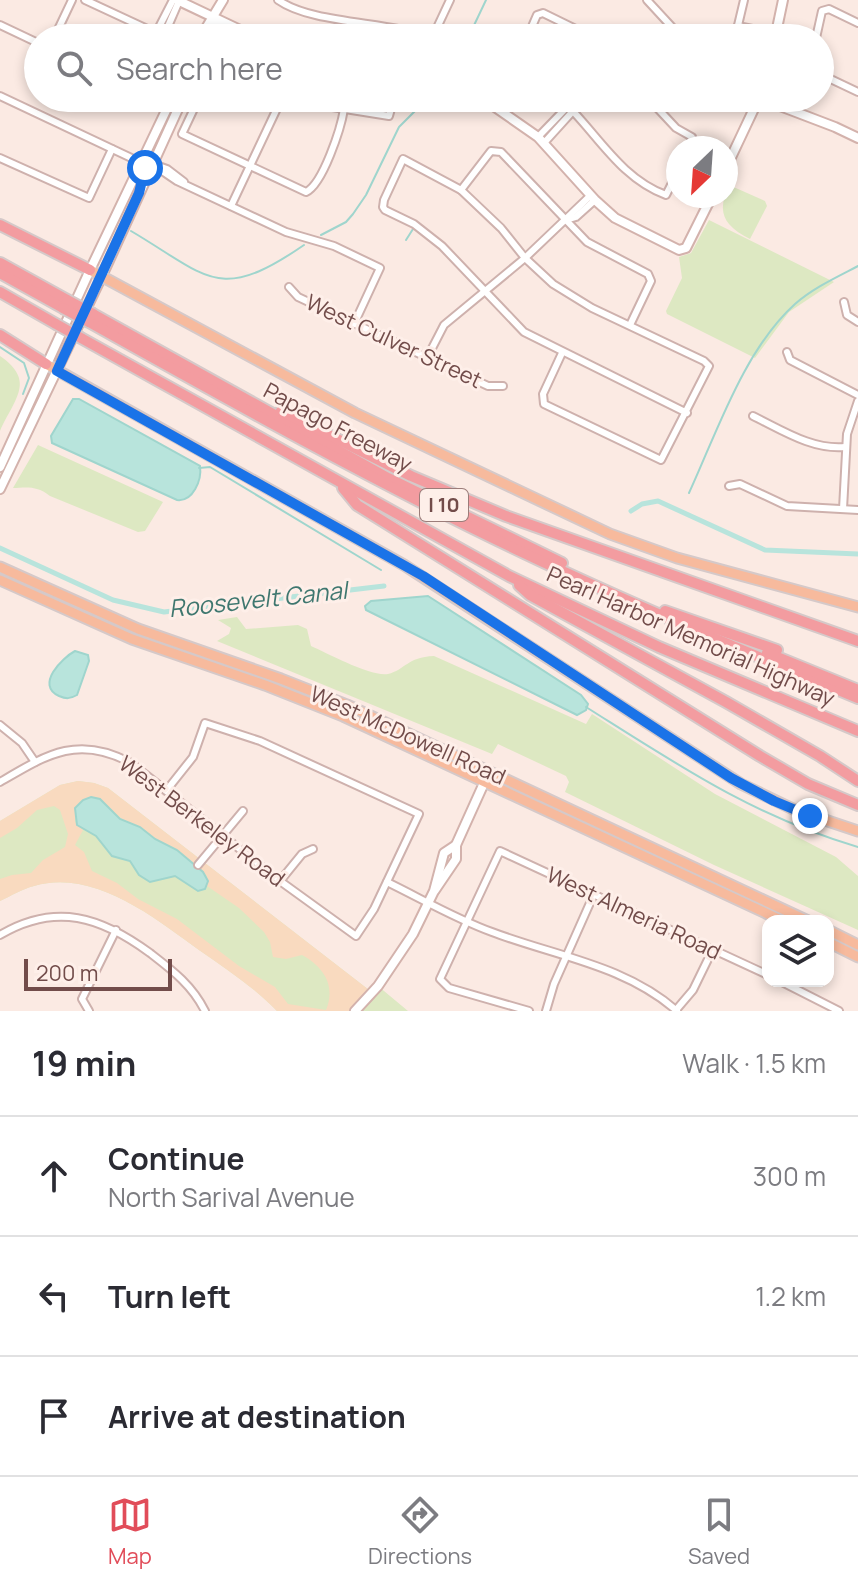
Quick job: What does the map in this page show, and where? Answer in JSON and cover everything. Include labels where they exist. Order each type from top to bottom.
[{"type":"highway","points":[[0,225],[90,270]]},
{"type":"highway","name":"Papago Freeway","points":[[0,263],[65,304],[388,478],[665,611]]},
{"type":"highway","points":[[0,273],[65,304]]},
{"type":"highway","name":"I 10","points":[[0,292],[339,484],[509,576]]},
{"type":"highway","points":[[91,318],[304,442],[522,552],[691,629],[858,698]]},
{"type":"highway","points":[[0,335],[46,364]]},
{"type":"highway","points":[[227,389],[261,401],[418,479],[565,538],[858,641]]},
{"type":"highway","points":[[339,484],[357,505],[709,724],[808,784],[858,805]]},
{"type":"highway","points":[[509,576],[530,595],[726,702],[858,781]]},
{"type":"highway","name":"Pearl Harbor Memorial Highway","points":[[509,576],[659,647],[858,731]]},
{"type":"highway","points":[[665,611],[739,635],[858,683]]},
{"type":"highway","name":"Pearl Harbor Memorial Highway","points":[[665,611],[858,690]]},
{"type":"main road","points":[[176,0],[227,24]]},
{"type":"main road","points":[[207,24],[214,18],[223,0]]},
{"type":"main road","points":[[778,24],[783,0]]},
{"type":"main road","points":[[214,18],[216,24]]},
{"type":"main road","points":[[0,489],[139,193],[166,112]]},
{"type":"main road","points":[[0,467],[90,270],[175,112]]},
{"type":"main road","points":[[502,112],[541,140],[593,197],[625,224],[682,250],[686,248],[706,208]]},
{"type":"main road","points":[[738,143],[752,112]]},
{"type":"main road","points":[[796,112],[858,138]]},
{"type":"main road","points":[[90,270],[342,407],[582,521],[646,548],[858,607]]},
{"type":"main road","points":[[46,364],[423,576],[741,784],[795,810],[858,831]]},
{"type":"main road","name":"West McDowell Road","points":[[0,567],[138,629],[347,705],[771,915]]},
{"type":"main road","name":"West McDowell Road","points":[[0,580],[132,639],[329,711],[487,776],[795,915]]},
{"type":"main road","points":[[355,1011],[393,967],[413,934],[487,776]]},
{"type":"main road","points":[[834,933],[858,945]]},
{"type":"main road","points":[[834,945],[858,957]]},
{"type":"street","points":[[61,24],[72,0]]},
{"type":"street","points":[[85,0],[137,24]]},
{"type":"street","points":[[168,24],[176,0]]},
{"type":"street","points":[[278,0],[297,10],[365,24]]},
{"type":"street","points":[[438,24],[450,0]]},
{"type":"street","points":[[647,0],[668,24]]},
{"type":"street","points":[[738,24],[743,0]]},
{"type":"street","points":[[819,24],[822,11],[829,9],[858,23]]},
{"type":"street","points":[[533,24],[537,15],[543,13],[565,24]]},
{"type":"street","points":[[0,25],[24,36]]},
{"type":"street","points":[[834,81],[858,92]]},
{"type":"street","points":[[0,96],[24,107]]},
{"type":"street","points":[[34,112],[147,163],[177,181],[286,232],[334,246],[380,268],[354,324]]},
{"type":"street","points":[[192,112],[182,134],[306,192],[311,190],[336,141],[343,112]]},
{"type":"street","points":[[231,206],[273,112]]},
{"type":"street","points":[[363,112],[389,116],[390,112]]},
{"type":"street","points":[[541,140],[567,112]]},
{"type":"street","points":[[574,112],[630,176],[666,195]]},
{"type":"street","points":[[661,112],[676,128],[690,136]]},
{"type":"street","points":[[0,158],[89,198],[112,149]]},
{"type":"street","points":[[461,190],[491,151],[497,150],[521,171],[587,242],[648,274],[651,281],[630,325]]},
{"type":"street","points":[[562,353],[542,400],[544,404],[661,460],[687,413],[709,366],[592,308],[553,284],[461,190],[403,159],[383,207],[429,234],[524,332],[687,413]]},
{"type":"street","points":[[427,358],[444,325],[525,258],[571,212],[593,197]]},
{"type":"street","name":"West Culver Street","points":[[289,287],[298,297],[427,358],[488,386],[503,386]]},
{"type":"street","points":[[844,302],[847,315],[858,322]]},
{"type":"street","points":[[787,352],[790,360],[858,398],[845,447],[843,509]]},
{"type":"street","points":[[753,416],[814,445],[829,449],[845,447]]},
{"type":"street","points":[[729,486],[740,484],[787,506],[858,510]]},
{"type":"street","points":[[166,791],[193,757],[205,723],[260,741],[419,814],[387,882],[492,932],[636,983],[676,1011],[693,990],[713,949]]},
{"type":"street","points":[[0,725],[22,743],[35,762]]},
{"type":"street","name":"West Berkeley Road","points":[[0,782],[60,751],[82,748],[102,751],[131,763],[280,881],[356,936],[387,882]]},
{"type":"street","points":[[198,865],[243,811]]},
{"type":"street","points":[[280,881],[302,854],[313,849]]},
{"type":"street","name":"West Almeria Road","points":[[466,920],[500,851],[762,972]]},
{"type":"street","points":[[546,1011],[594,894]]},
{"type":"street","points":[[0,935],[27,923],[58,917],[83,918],[116,930],[174,971],[192,989],[205,1011]]},
{"type":"street","points":[[466,920],[440,979],[449,988],[529,1011]]},
{"type":"street","points":[[89,1011],[82,999],[116,930]]},
{"type":"street","points":[[792,987],[839,1011]]},
{"type":"green space","points":[[738,189],[765,201],[767,206],[750,239],[728,223],[723,210],[738,208]]},
{"type":"green space","points":[[709,220],[834,282],[789,312],[755,358],[666,311],[682,278],[679,257],[691,253]]},
{"type":"green space","points":[[0,356],[11,365],[20,382],[16,399],[0,431]]},
{"type":"green space","points":[[38,445],[163,502],[145,531],[138,532],[37,489],[13,488]]},
{"type":"green space","points":[[237,617],[246,629],[298,625],[307,629],[311,646],[380,674],[394,672],[412,661],[434,656],[586,724],[592,714],[715,794],[836,857],[858,876],[858,930],[834,919],[834,915],[825,915],[714,865],[565,792],[569,782],[566,776],[498,744],[492,754],[217,641],[229,634],[231,628],[218,620]]},
{"type":"green space","points":[[78,781],[108,788],[373,993],[378,986],[408,1011],[277,1011],[240,979],[163,924],[101,890],[56,882],[34,886],[0,901],[0,821],[60,785]]},
{"type":"sand","points":[[78,781],[108,788],[369,990],[349,1011],[277,1011],[240,979],[163,924],[101,890],[56,882],[30,887],[0,901],[0,879],[31,873],[43,860],[65,847],[68,834],[60,810],[54,806],[37,810],[0,838],[0,821],[60,785]],"holes":[[[91,797],[102,801],[123,820],[174,848],[203,872],[207,876],[207,886],[239,908],[264,932],[273,957],[286,959],[302,955],[316,965],[329,985],[326,1010],[288,1004],[275,987],[239,966],[177,919],[92,871],[84,852],[75,845],[83,830],[75,822],[75,808]]]},
{"type":"water","points":[[73,399],[79,399],[200,466],[200,478],[192,494],[177,500],[52,443],[51,436]]},
{"type":"water","points":[[428,596],[581,695],[588,704],[586,710],[577,715],[366,610],[365,606],[371,601]]},
{"type":"water","points":[[75,651],[88,655],[89,661],[77,695],[64,698],[52,691],[50,679],[58,665]]},
{"type":"water","points":[[91,797],[100,799],[120,819],[140,827],[177,850],[203,872],[208,881],[205,889],[198,891],[175,876],[150,882],[139,875],[130,861],[112,856],[96,836],[77,825],[75,808]]},
{"type":"waterway","points":[[475,24],[486,0]]},
{"type":"waterway","points":[[321,235],[346,222],[353,214],[366,195],[399,127],[414,112]]},
{"type":"waterway","points":[[406,240],[413,229]]},
{"type":"waterway","points":[[131,231],[197,271],[232,279],[252,274],[304,245]]},
{"type":"waterway","points":[[689,493],[733,393],[761,344],[802,298],[858,266]]},
{"type":"waterway","points":[[0,347],[24,363],[29,378],[23,394]]},
{"type":"waterway","points":[[199,468],[210,467],[381,570]]},
{"type":"waterway","name":"Roosevelt Canal","points":[[631,511],[642,504],[658,501],[765,550],[858,554]]},
{"type":"waterway","name":"Roosevelt Canal","points":[[0,548],[113,600],[164,612],[384,586]]},
{"type":"waterway","points":[[586,707],[685,769],[750,804],[858,847]]},
{"type":"route","points":[[145,168],[139,193],[57,371],[404,565],[731,778],[810,816]]}]
